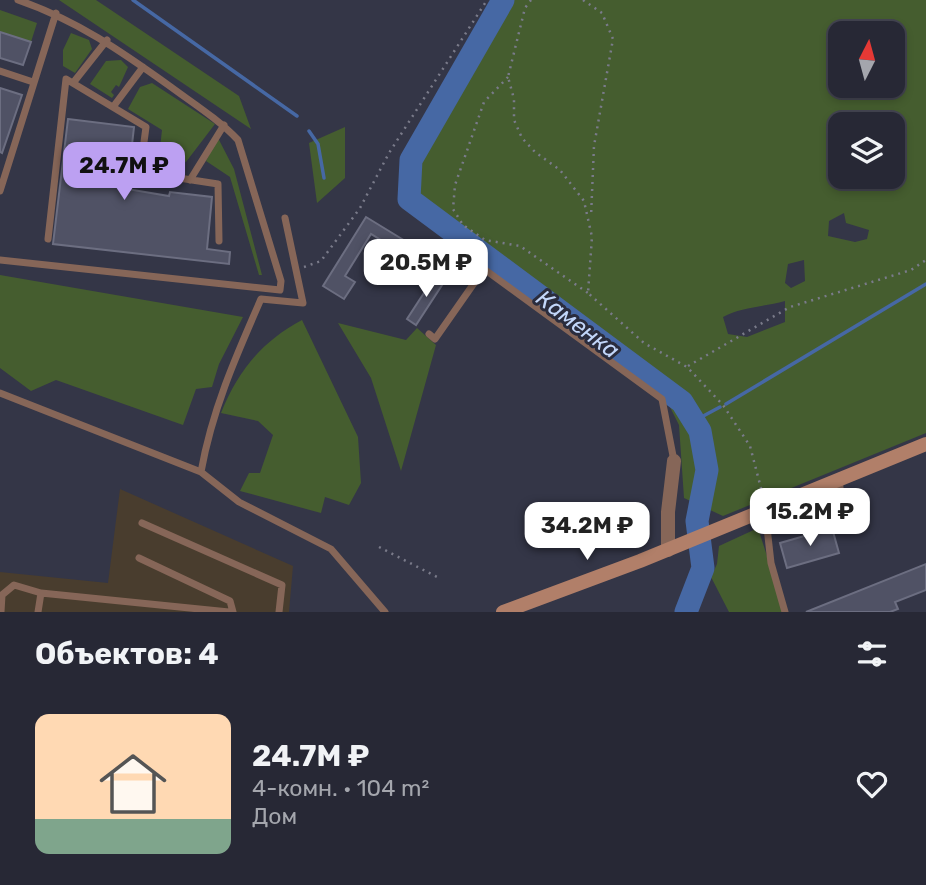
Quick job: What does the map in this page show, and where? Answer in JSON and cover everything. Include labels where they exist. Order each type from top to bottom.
[{"type":"street","points":[[503,612],[668,550],[926,444]]},
{"type":"street","points":[[668,550],[668,512],[674,461]]},
{"type":"lane","points":[[0,260],[280,290],[281,281],[243,153],[238,140],[224,125],[107,40],[56,13],[18,0]]},
{"type":"lane","points":[[0,191],[56,13]]},
{"type":"lane","points":[[73,83],[107,40]]},
{"type":"lane","points":[[113,107],[143,67]]},
{"type":"lane","points":[[0,71],[33,82]]},
{"type":"lane","points":[[48,239],[66,79],[146,127],[140,172],[218,184],[219,241]]},
{"type":"lane","points":[[190,180],[224,125]]},
{"type":"lane","points":[[201,472],[208,429],[228,374],[261,299],[303,303],[298,269],[285,218]]},
{"type":"lane","points":[[429,334],[435,339],[484,269],[662,399],[674,461]]},
{"type":"lane","points":[[0,393],[201,472],[239,502],[331,549],[385,612]]},
{"type":"lane","points":[[839,479],[843,514]]},
{"type":"lane","points":[[842,499],[856,498]]},
{"type":"lane","points":[[765,510],[771,563],[785,612]]},
{"type":"lane","points":[[142,523],[282,585],[279,612]]},
{"type":"lane","points":[[1,612],[2,595],[14,585],[41,593],[231,612],[230,601],[139,558]]},
{"type":"lane","points":[[38,612],[41,593]]},
{"type":"path","points":[[298,269],[321,261],[360,208],[389,153],[487,0]]},
{"type":"path","points":[[531,0],[525,8],[508,77],[485,102],[455,185],[453,209],[463,225],[485,240],[520,246],[588,293],[644,343],[687,367],[723,405],[750,446],[765,510]]},
{"type":"path","points":[[583,0],[602,13],[613,39],[594,146],[588,293]]},
{"type":"path","points":[[508,77],[514,99],[514,120],[522,138],[576,187],[590,222]]},
{"type":"path","points":[[687,367],[789,307],[912,270],[926,260]]},
{"type":"path","points":[[379,547],[439,578]]},
{"type":"shaded area","points":[[120,489],[293,566],[289,612],[0,612],[0,572],[108,583]]},
{"type":"green space","points":[[59,0],[96,0],[239,96],[251,129]]},
{"type":"green space","points":[[513,0],[926,0],[926,433],[723,516],[684,498],[679,425],[665,397],[411,203],[419,164]],"holes":[[[844,213],[846,223],[869,230],[867,239],[855,242],[828,236],[829,221]],[[804,260],[805,281],[791,288],[785,283],[788,264]],[[785,301],[785,322],[747,337],[728,334],[723,317],[737,311]]]},
{"type":"green space","points":[[0,10],[37,23],[31,42],[0,32]]},
{"type":"green space","points":[[71,33],[89,40],[92,49],[75,73],[63,66],[63,50]]},
{"type":"green space","points":[[121,60],[128,67],[119,87],[116,85],[111,92],[114,95],[112,98],[90,84],[106,61]]},
{"type":"green space","points":[[152,83],[215,124],[186,162],[159,157],[162,130],[128,109],[140,87]]},
{"type":"green space","points":[[345,127],[345,178],[317,203],[309,143]]},
{"type":"green space","points":[[218,138],[234,169],[262,275],[259,275],[230,177],[206,161]]},
{"type":"green space","points":[[0,275],[243,317],[219,364],[212,387],[196,389],[183,425],[56,380],[31,391],[0,368]]},
{"type":"green space","points":[[302,320],[358,437],[361,483],[349,505],[325,497],[321,513],[240,491],[249,473],[260,473],[273,435],[258,421],[221,413],[235,384],[253,359],[274,338]]},
{"type":"green space","points":[[338,323],[406,340],[417,328],[436,345],[401,471],[371,378]]},
{"type":"green space","points":[[758,528],[785,612],[729,612],[711,577],[717,564],[719,546]]},
{"type":"building","points":[[0,32],[31,42],[23,65],[0,58]]},
{"type":"building","points":[[0,88],[22,95],[2,153],[0,152]]},
{"type":"building","points":[[68,119],[134,127],[127,189],[169,196],[170,192],[212,197],[207,249],[230,252],[229,264],[53,244]]},
{"type":"building","points":[[366,217],[415,247],[408,257],[371,234],[345,276],[355,282],[344,299],[323,286]]},
{"type":"building","points":[[437,273],[446,279],[416,325],[407,319]]},
{"type":"building","points":[[832,528],[839,553],[787,568],[780,543]]},
{"type":"building","points":[[926,564],[926,590],[895,602],[898,609],[890,612],[806,612]]},
{"type":"waterway","points":[[133,0],[297,116]]},
{"type":"waterway","name":"Каменка","points":[[503,0],[411,160],[409,199],[682,402],[700,431],[707,470],[697,521],[703,568],[686,612]]},
{"type":"waterway","points":[[309,131],[318,144],[324,178]]},
{"type":"waterway","points":[[726,404],[926,284]]},
{"type":"waterway","points":[[694,421],[720,407]]}]
